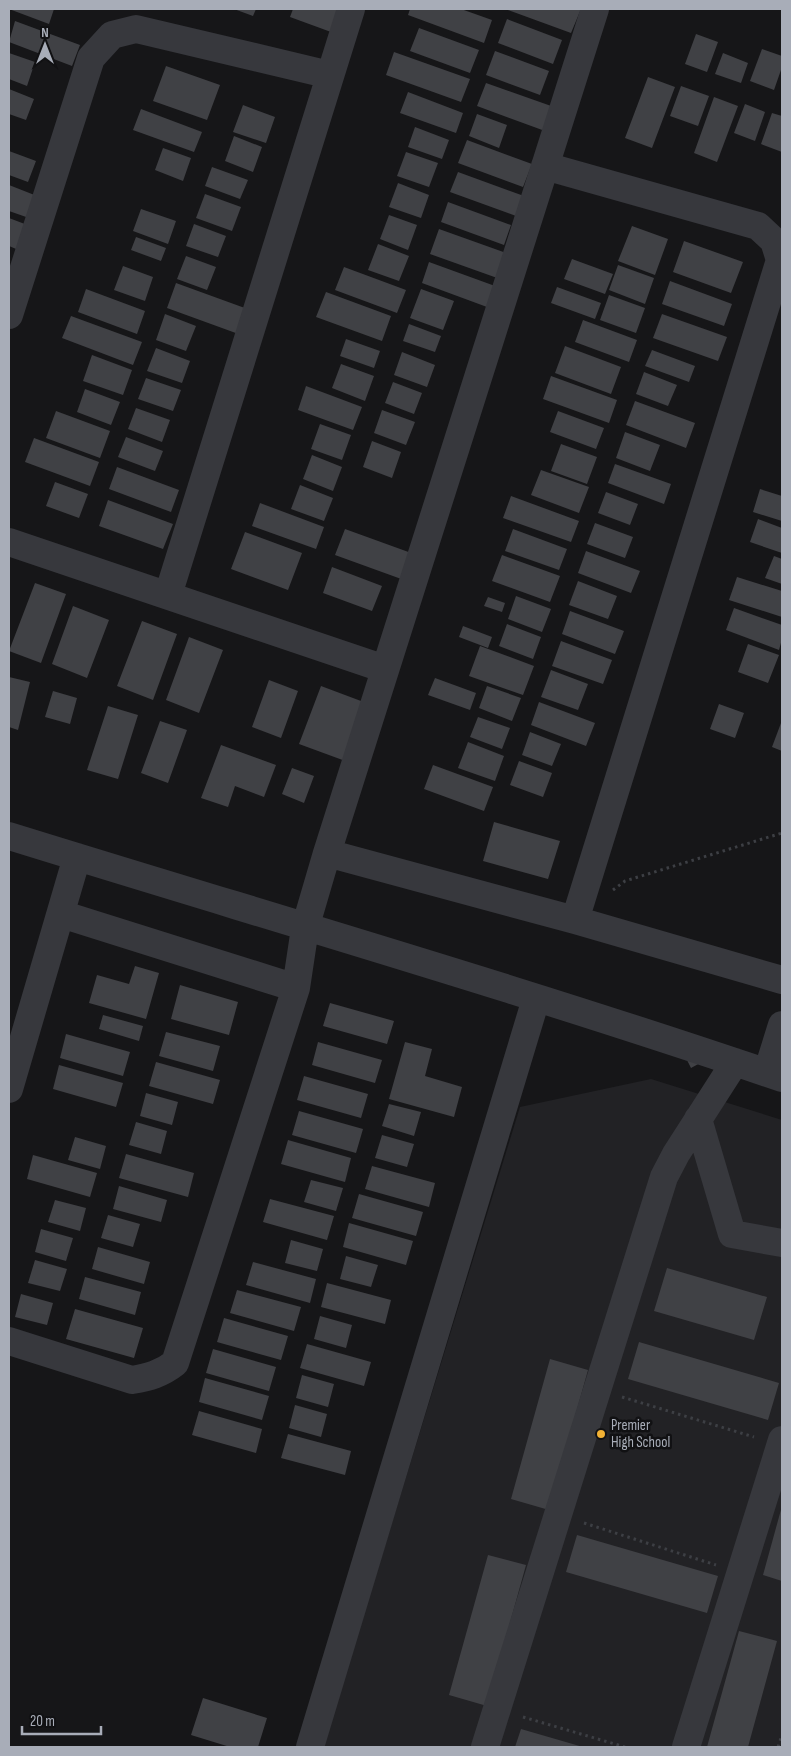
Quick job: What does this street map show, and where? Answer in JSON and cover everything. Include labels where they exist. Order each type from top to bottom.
[{"type":"street","points":[[168,595],[351,9]]},
{"type":"street","points":[[9,1341],[132,1380],[152,1377],[165,1371],[175,1363],[296,988],[305,928],[327,853],[595,9]]},
{"type":"street","points":[[9,315],[91,58],[112,35],[136,30],[330,75]]},
{"type":"street","points":[[545,166],[758,226],[774,241],[780,260],[575,920]]},
{"type":"street","points":[[9,542],[385,669]]},
{"type":"street","points":[[9,836],[536,999],[774,1076],[782,1025]]},
{"type":"street","points":[[327,853],[575,920],[782,980]]},
{"type":"street","points":[[9,1089],[77,857]]},
{"type":"street","points":[[61,914],[296,988]]},
{"type":"street","points":[[310,1747],[536,999]]},
{"type":"street","points":[[485,1747],[664,1177],[698,1119],[735,1062]]},
{"type":"street","points":[[698,1119],[732,1234],[782,1243]]},
{"type":"street","points":[[686,1747],[781,1442]]},
{"type":"path","points":[[611,892],[625,881],[782,833]]},
{"type":"path","points":[[597,1390],[781,1442]]},
{"type":"path","points":[[559,1515],[741,1573]]},
{"type":"path","points":[[498,1710],[625,1747]]},
{"type":"path","points":[[778,1747],[782,1734]]},
{"type":"shaded area","name":"Premier High School","points":[[651,1079],[782,1120],[782,1747],[323,1747],[520,1107]]},
{"type":"building","points":[[9,9],[54,9],[49,24]]},
{"type":"building","points":[[234,9],[256,9],[253,16]]},
{"type":"building","points":[[293,9],[340,9],[331,32],[290,17]]},
{"type":"building","points":[[410,9],[461,9],[492,20],[484,43],[408,15]]},
{"type":"building","points":[[505,9],[581,9],[571,33]]},
{"type":"building","points":[[507,19],[562,40],[553,64],[498,43]]},
{"type":"building","points":[[15,21],[80,45],[72,66],[9,42]]},
{"type":"building","points":[[419,28],[479,50],[470,73],[410,51]]},
{"type":"building","points":[[696,34],[718,42],[707,72],[685,64]]},
{"type":"building","points":[[762,49],[782,56],[782,67],[774,90],[750,81]]},
{"type":"building","points":[[495,51],[549,71],[540,95],[486,75]]},
{"type":"building","points":[[394,52],[470,79],[461,102],[386,75]]},
{"type":"building","points":[[9,53],[35,62],[27,86],[9,79]]},
{"type":"building","points":[[723,53],[748,63],[741,83],[715,74]]},
{"type":"building","points":[[166,66],[220,85],[207,120],[153,101]]},
{"type":"building","points":[[648,77],[675,87],[652,148],[625,138]]},
{"type":"building","points":[[486,83],[554,107],[545,131],[477,106]]},
{"type":"building","points":[[681,86],[709,96],[698,126],[670,116]]},
{"type":"building","points":[[9,89],[34,99],[26,120],[9,114]]},
{"type":"building","points":[[408,92],[463,113],[456,133],[400,113]]},
{"type":"building","points":[[714,97],[738,106],[717,162],[694,153]]},
{"type":"building","points":[[745,104],[765,112],[755,141],[734,133]]},
{"type":"building","points":[[243,105],[275,117],[266,143],[233,132]]},
{"type":"building","points":[[141,109],[202,132],[194,152],[133,130]]},
{"type":"building","points":[[772,113],[782,116],[782,152],[761,144]]},
{"type":"building","points":[[477,114],[507,125],[499,148],[469,136]]},
{"type":"building","points":[[415,127],[449,140],[442,159],[408,147]]},
{"type":"building","points":[[234,136],[262,147],[253,172],[225,161]]},
{"type":"building","points":[[467,140],[532,164],[523,187],[458,163]]},
{"type":"building","points":[[163,148],[191,158],[183,181],[155,170]]},
{"type":"building","points":[[9,151],[36,161],[28,182],[9,175]]},
{"type":"building","points":[[406,152],[438,163],[429,187],[397,176]]},
{"type":"building","points":[[212,167],[248,180],[240,199],[205,186]]},
{"type":"building","points":[[458,172],[524,196],[516,216],[450,192]]},
{"type":"building","points":[[398,183],[429,195],[421,218],[389,207]]},
{"type":"building","points":[[9,185],[37,196],[29,218],[9,211]]},
{"type":"building","points":[[205,194],[241,207],[232,231],[196,218]]},
{"type":"building","points":[[448,202],[511,225],[504,245],[441,222]]},
{"type":"building","points":[[141,209],[176,221],[168,244],[133,231]]},
{"type":"building","points":[[389,215],[417,225],[408,250],[380,239]]},
{"type":"building","points":[[9,218],[30,226],[21,251],[9,246]]},
{"type":"building","points":[[194,224],[226,236],[218,257],[186,246]]},
{"type":"building","points":[[632,226],[668,239],[655,275],[618,261]]},
{"type":"building","points":[[439,229],[509,254],[500,279],[430,254]]},
{"type":"building","points":[[136,237],[166,248],[161,261],[131,250]]},
{"type":"building","points":[[684,241],[743,262],[731,293],[673,272]]},
{"type":"building","points":[[378,244],[409,256],[399,281],[368,270]]},
{"type":"building","points":[[186,256],[216,267],[207,290],[177,279]]},
{"type":"building","points":[[572,259],[613,274],[605,294],[564,279]]},
{"type":"building","points":[[429,262],[495,286],[487,307],[422,283]]},
{"type":"building","points":[[618,265],[654,278],[645,304],[609,290]]},
{"type":"building","points":[[123,266],[153,277],[145,301],[114,290]]},
{"type":"building","points":[[344,267],[406,290],[397,313],[335,290]]},
{"type":"building","points":[[670,281],[732,304],[724,326],[662,304]]},
{"type":"building","points":[[176,283],[253,311],[244,336],[167,308]]},
{"type":"building","points":[[557,287],[601,303],[595,319],[551,303]]},
{"type":"building","points":[[86,289],[145,311],[137,334],[78,312]]},
{"type":"building","points":[[421,289],[454,301],[443,330],[410,318]]},
{"type":"building","points":[[326,292],[391,316],[382,341],[316,317]]},
{"type":"building","points":[[609,295],[645,308],[636,333],[600,320]]},
{"type":"building","points":[[165,314],[196,326],[186,351],[156,340]]},
{"type":"building","points":[[662,314],[727,337],[718,361],[653,338]]},
{"type":"building","points":[[71,316],[142,342],[133,365],[62,338]]},
{"type":"building","points":[[583,320],[637,340],[629,362],[575,342]]},
{"type":"building","points":[[409,324],[441,336],[435,352],[403,341]]},
{"type":"building","points":[[346,339],[380,351],[374,368],[340,356]]},
{"type":"building","points":[[565,346],[621,367],[611,394],[555,373]]},
{"type":"building","points":[[156,348],[190,361],[182,383],[147,371]]},
{"type":"building","points":[[652,350],[695,366],[689,382],[645,366]]},
{"type":"building","points":[[402,352],[435,365],[427,387],[394,375]]},
{"type":"building","points":[[92,355],[132,370],[123,395],[83,381]]},
{"type":"building","points":[[341,364],[374,376],[365,401],[332,388]]},
{"type":"building","points":[[644,372],[677,385],[668,406],[636,394]]},
{"type":"building","points":[[551,376],[617,400],[609,423],[543,399]]},
{"type":"building","points":[[146,378],[181,390],[173,411],[138,399]]},
{"type":"building","points":[[393,382],[422,393],[414,414],[385,403]]},
{"type":"building","points":[[306,386],[362,407],[353,430],[298,410]]},
{"type":"building","points":[[85,389],[120,402],[111,425],[77,412]]},
{"type":"building","points":[[635,401],[695,423],[686,448],[626,425]]},
{"type":"building","points":[[136,408],[170,420],[162,442],[128,429]]},
{"type":"building","points":[[382,410],[415,422],[406,445],[374,433]]},
{"type":"building","points":[[56,411],[110,431],[100,458],[46,438]]},
{"type":"building","points":[[558,411],[604,428],[596,449],[550,432]]},
{"type":"building","points":[[320,424],[351,435],[342,460],[311,449]]},
{"type":"building","points":[[625,432],[660,445],[650,471],[616,458]]},
{"type":"building","points":[[126,437],[163,451],[155,471],[118,457]]},
{"type":"building","points":[[34,438],[99,462],[90,486],[25,462]]},
{"type":"building","points":[[372,441],[401,452],[392,478],[363,467]]},
{"type":"building","points":[[561,444],[597,457],[587,484],[551,471]]},
{"type":"building","points":[[312,455],[342,467],[333,491],[303,479]]},
{"type":"building","points":[[615,464],[671,484],[664,504],[608,483]]},
{"type":"building","points":[[117,467],[179,490],[171,512],[109,489]]},
{"type":"building","points":[[541,470],[589,487],[579,513],[531,495]]},
{"type":"building","points":[[55,482],[88,494],[79,518],[46,506]]},
{"type":"building","points":[[300,485],[333,498],[324,521],[291,509]]},
{"type":"building","points":[[760,489],[782,496],[782,521],[753,512]]},
{"type":"building","points":[[606,492],[638,504],[630,525],[598,513]]},
{"type":"building","points":[[511,496],[579,521],[571,542],[503,518]]},
{"type":"building","points":[[108,500],[173,524],[163,549],[99,526]]},
{"type":"building","points":[[260,503],[324,527],[316,549],[252,526]]},
{"type":"building","points":[[758,519],[782,528],[782,553],[750,542]]},
{"type":"building","points":[[595,523],[633,537],[625,558],[587,544]]},
{"type":"building","points":[[345,529],[414,554],[404,580],[335,555]]},
{"type":"building","points":[[513,529],[567,549],[559,570],[505,551]]},
{"type":"building","points":[[245,532],[302,553],[288,590],[231,569]]},
{"type":"building","points":[[586,551],[640,571],[631,593],[578,573]]},
{"type":"building","points":[[502,555],[560,576],[550,602],[492,581]]},
{"type":"building","points":[[774,556],[782,559],[782,584],[765,578]]},
{"type":"building","points":[[332,567],[382,586],[372,611],[323,593]]},
{"type":"building","points":[[737,577],[782,591],[782,617],[729,600]]},
{"type":"building","points":[[578,581],[617,596],[608,619],[569,605]]},
{"type":"building","points":[[35,583],[66,594],[41,663],[9,651]]},
{"type":"building","points":[[516,596],[551,609],[542,632],[508,619]]},
{"type":"building","points":[[488,597],[505,603],[502,612],[484,606]]},
{"type":"building","points":[[73,606],[109,620],[87,678],[52,664]]},
{"type":"building","points":[[734,608],[782,625],[782,639],[779,650],[726,630]]},
{"type":"building","points":[[570,611],[624,631],[615,654],[562,634]]},
{"type":"building","points":[[142,621],[177,634],[153,700],[117,686]]},
{"type":"building","points":[[507,624],[541,637],[533,659],[499,646]]},
{"type":"building","points":[[463,626],[492,637],[488,648],[459,637]]},
{"type":"building","points":[[189,637],[223,650],[199,713],[166,700]]},
{"type":"building","points":[[561,641],[612,660],[603,684],[552,666]]},
{"type":"building","points":[[748,644],[779,655],[768,683],[738,672]]},
{"type":"building","points":[[480,646],[534,666],[523,695],[469,676]]},
{"type":"building","points":[[551,670],[588,684],[578,710],[541,697]]},
{"type":"building","points":[[9,677],[30,682],[18,730],[9,727]]},
{"type":"building","points":[[435,678],[476,693],[470,710],[428,695]]},
{"type":"building","points":[[269,680],[298,691],[281,738],[252,727]]},
{"type":"building","points":[[321,686],[369,704],[348,762],[299,744]]},
{"type":"building","points":[[487,686],[521,698],[512,721],[479,708]]},
{"type":"building","points":[[53,691],[77,698],[70,724],[45,717]]},
{"type":"building","points":[[539,702],[595,723],[586,746],[531,725]]},
{"type":"building","points":[[719,704],[744,713],[735,738],[710,729]]},
{"type":"building","points":[[108,706],[138,715],[118,779],[87,770]]},
{"type":"building","points":[[478,717],[510,728],[502,749],[470,737]]},
{"type":"building","points":[[160,721],[187,730],[168,783],[141,773]]},
{"type":"building","points":[[782,723],[782,751],[772,747]]},
{"type":"building","points":[[530,732],[561,744],[552,766],[522,755]]},
{"type":"building","points":[[468,742],[504,756],[495,781],[458,768]]},
{"type":"building","points":[[221,745],[276,765],[264,797],[235,786],[228,807],[201,798]]},
{"type":"building","points":[[519,761],[552,773],[543,797],[510,785]]},
{"type":"building","points":[[433,765],[493,787],[484,811],[424,789]]},
{"type":"building","points":[[292,768],[314,776],[304,803],[282,794]]},
{"type":"building","points":[[494,822],[560,841],[548,879],[483,861]]},
{"type":"building","points":[[135,966],[159,973],[146,1019],[89,1003],[97,975],[129,984]]},
{"type":"building","points":[[180,985],[238,1002],[229,1035],[171,1019]]},
{"type":"building","points":[[330,1003],[394,1021],[387,1044],[323,1026]]},
{"type":"building","points":[[103,1015],[143,1026],[139,1041],[99,1029]]},
{"type":"building","points":[[166,1032],[220,1046],[213,1071],[159,1056]]},
{"type":"building","points":[[66,1034],[130,1052],[123,1076],[60,1058]]},
{"type":"building","points":[[318,1042],[382,1060],[375,1083],[312,1065]]},
{"type":"building","points":[[405,1042],[432,1049],[425,1076],[462,1087],[454,1117],[389,1099]]},
{"type":"building","points":[[685,1056],[702,1062],[691,1068]]},
{"type":"building","points":[[156,1062],[220,1080],[213,1104],[149,1086]]},
{"type":"building","points":[[59,1065],[123,1083],[116,1107],[53,1089]]},
{"type":"building","points":[[304,1076],[368,1094],[361,1118],[297,1100]]},
{"type":"building","points":[[146,1093],[178,1102],[172,1125],[140,1116]]},
{"type":"building","points":[[389,1104],[421,1112],[414,1136],[382,1126]]},
{"type":"building","points":[[299,1111],[363,1129],[356,1153],[292,1135]]},
{"type":"building","points":[[136,1122],[167,1131],[161,1154],[129,1145]]},
{"type":"building","points":[[382,1135],[414,1144],[407,1167],[375,1158]]},
{"type":"building","points":[[75,1137],[106,1146],[100,1169],[68,1160]]},
{"type":"building","points":[[288,1140],[351,1158],[345,1182],[281,1164]]},
{"type":"building","points":[[126,1154],[194,1173],[188,1197],[119,1178]]},
{"type":"building","points":[[33,1155],[97,1173],[90,1197],[27,1179]]},
{"type":"building","points":[[372,1166],[435,1183],[429,1207],[365,1189]]},
{"type":"building","points":[[311,1180],[343,1188],[336,1211],[304,1202]]},
{"type":"building","points":[[119,1186],[167,1200],[161,1222],[113,1209]]},
{"type":"building","points":[[359,1194],[423,1212],[416,1236],[352,1218]]},
{"type":"building","points":[[270,1199],[334,1216],[327,1240],[263,1222]]},
{"type":"building","points":[[55,1200],[86,1208],[80,1231],[48,1222]]},
{"type":"building","points":[[108,1215],[140,1224],[133,1247],[101,1238]]},
{"type":"building","points":[[349,1223],[413,1241],[406,1265],[343,1247]]},
{"type":"building","points":[[41,1229],[73,1238],[66,1261],[35,1252]]},
{"type":"building","points":[[291,1240],[323,1249],[317,1271],[285,1263]]},
{"type":"building","points":[[98,1247],[150,1262],[144,1284],[92,1269]]},
{"type":"building","points":[[346,1256],[378,1265],[371,1287],[340,1279]]},
{"type":"building","points":[[35,1260],[67,1269],[60,1291],[28,1283]]},
{"type":"building","points":[[253,1262],[316,1279],[310,1303],[246,1285]]},
{"type":"building","points":[[667,1268],[767,1297],[754,1340],[654,1311]]},
{"type":"building","points":[[85,1277],[141,1292],[135,1315],[79,1299]]},
{"type":"building","points":[[327,1283],[391,1300],[385,1324],[321,1307]]},
{"type":"building","points":[[237,1290],[301,1307],[294,1331],[230,1313]]},
{"type":"building","points":[[21,1294],[53,1303],[47,1325],[15,1317]]},
{"type":"building","points":[[75,1309],[143,1328],[134,1358],[66,1339]]},
{"type":"building","points":[[320,1316],[352,1325],[346,1348],[314,1339]]},
{"type":"building","points":[[224,1318],[288,1336],[281,1360],[217,1342]]},
{"type":"building","points":[[639,1342],[779,1383],[768,1420],[628,1379]]},
{"type":"building","points":[[307,1344],[371,1362],[364,1386],[300,1368]]},
{"type":"building","points":[[213,1349],[276,1367],[269,1391],[206,1373]]},
{"type":"building","points":[[550,1359],[588,1370],[549,1510],[511,1499]]},
{"type":"building","points":[[302,1375],[334,1384],[328,1407],[296,1398]]},
{"type":"building","points":[[205,1378],[269,1396],[262,1420],[199,1402]]},
{"type":"building","points":[[295,1405],[327,1414],[321,1437],[289,1428]]},
{"type":"building","points":[[199,1411],[262,1429],[256,1453],[192,1435]]},
{"type":"building","points":[[288,1434],[351,1451],[345,1475],[281,1458]]},
{"type":"building","points":[[782,1506],[782,1581],[763,1575]]},
{"type":"building","points":[[577,1535],[718,1576],[707,1613],[566,1572]]},
{"type":"building","points":[[488,1555],[526,1565],[487,1706],[449,1695]]},
{"type":"building","points":[[739,1631],[777,1641],[748,1747],[707,1747]]},
{"type":"building","points":[[203,1698],[267,1718],[258,1747],[230,1747],[191,1735]]},
{"type":"building","points":[[521,1729],[583,1747],[515,1747]]},
{"type":"place","name":"Premier High School","points":[[601,1434]]}]
